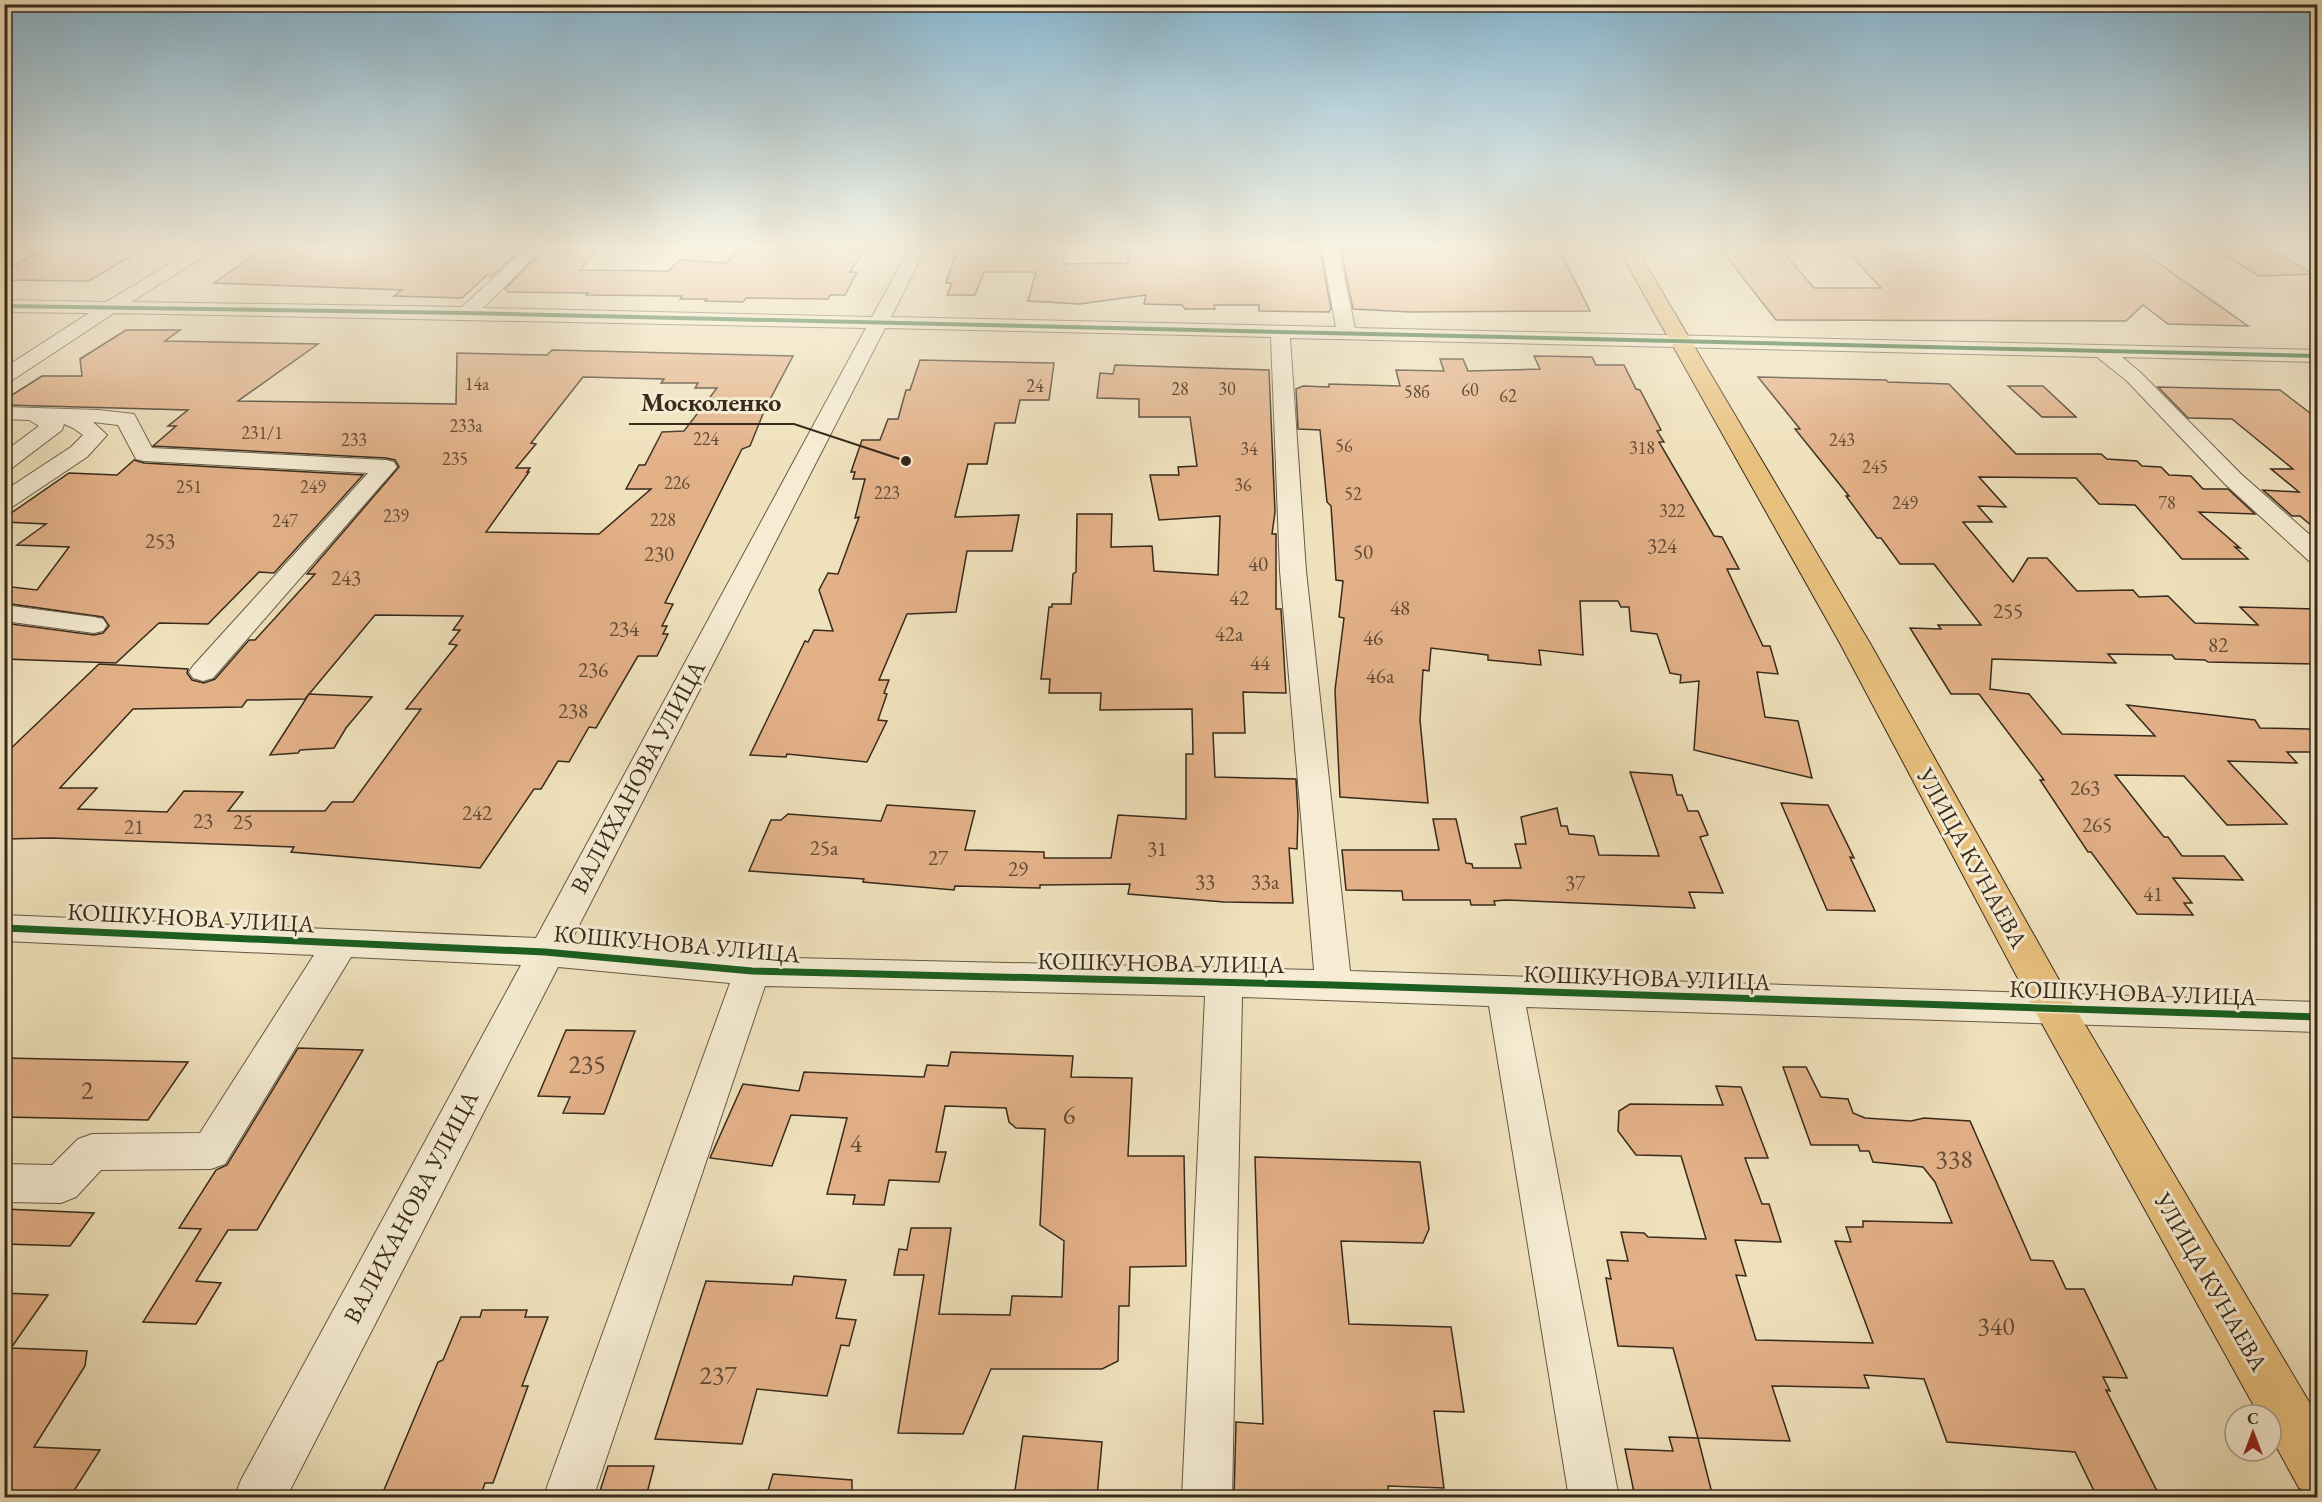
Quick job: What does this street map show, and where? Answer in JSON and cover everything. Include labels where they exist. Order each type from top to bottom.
[{"type":"main road","name":"УЛИЦА КУНАЕВА","points":[[1667,318],[1856,645],[2054,1008],[2318,1469]]},
{"type":"street","points":[[4,377],[94,318]]},
{"type":"street","points":[[676,318],[2318,356]]},
{"type":"street","name":"ВАЛИХАНОВА УЛИЦА","points":[[259,1497],[881,318]]},
{"type":"street","points":[[1344,318],[1347,334]]},
{"type":"street","points":[[1280,332],[1293,571],[1333,985]]},
{"type":"street","points":[[2102,351],[2134,377],[2233,479],[2318,556]]},
{"type":"street","points":[[4,413],[126,419],[144,454],[203,460],[386,467],[203,672]]},
{"type":"street","points":[[4,502],[79,452],[96,435],[81,423],[59,414]]},
{"type":"street","points":[[4,463],[54,425],[35,415]]},
{"type":"street","points":[[4,614],[94,625]]},
{"type":"street","name":"КОШКУНОВА УЛИЦА","points":[[4,928],[545,952],[752,971],[1333,985],[2318,1017]]},
{"type":"street","points":[[4,1183],[61,1184],[92,1152],[211,1150],[341,943]]},
{"type":"street","points":[[568,1497],[752,971]]},
{"type":"street","points":[[1207,1497],[1224,984]]},
{"type":"street","points":[[1506,992],[1594,1497]]},
{"type":"building","points":[[1775,318],[2129,318],[2126,321],[1776,320]]},
{"type":"building","points":[[2160,318],[2237,318],[2248,326],[2168,324]]},
{"type":"building","points":[[126,330],[180,330],[165,341],[318,344],[238,401],[456,404],[457,353],[547,355],[552,350],[793,356],[765,409],[750,446],[742,449],[665,603],[673,604],[662,626],[667,626],[663,634],[668,634],[657,656],[638,656],[596,728],[589,727],[569,762],[558,761],[541,789],[534,789],[480,868],[291,852],[294,847],[51,838],[4,839],[4,755],[99,664],[188,669],[187,673],[192,680],[204,683],[215,679],[249,640],[255,640],[315,574],[307,574],[399,467],[395,460],[386,458],[153,446],[176,426],[168,426],[188,410],[4,405],[4,400],[42,376],[82,376],[80,359]],"holes":[[[583,377],[664,379],[661,383],[698,383],[695,388],[717,388],[684,431],[662,432],[645,465],[639,465],[626,489],[651,489],[599,534],[486,532],[529,472],[527,472],[530,468],[516,468],[536,444],[531,443]],[[375,615],[463,616],[453,630],[460,630],[449,644],[457,645],[406,709],[421,709],[353,802],[332,802],[325,811],[228,811],[243,792],[184,791],[167,812],[78,809],[97,788],[60,788],[133,709],[242,707],[247,700],[305,699]]]},
{"type":"building","points":[[1534,356],[1592,357],[1596,365],[1624,365],[1661,430],[1657,431],[1664,442],[1659,442],[1714,536],[1722,537],[1739,569],[1727,569],[1763,646],[1770,646],[1778,674],[1757,672],[1765,717],[1798,721],[1812,778],[1694,750],[1699,681],[1680,683],[1681,675],[1670,673],[1657,634],[1631,631],[1629,607],[1621,607],[1618,601],[1580,601],[1583,655],[1539,650],[1541,665],[1488,660],[1488,655],[1431,648],[1429,671],[1423,670],[1420,720],[1428,803],[1340,797],[1335,690],[1344,618],[1339,617],[1343,581],[1336,580],[1331,506],[1327,502],[1320,430],[1298,429],[1296,389],[1303,386],[1329,387],[1329,384],[1400,386],[1396,370],[1444,371],[1440,359],[1463,359],[1468,371],[1540,369]]},
{"type":"building","points":[[920,360],[1054,363],[1049,400],[1020,400],[1015,423],[995,423],[987,464],[968,464],[955,517],[1019,515],[1012,551],[967,551],[956,612],[907,614],[879,680],[889,680],[878,720],[887,721],[867,762],[787,754],[786,757],[750,755],[805,641],[808,642],[814,630],[833,631],[819,590],[828,573],[838,574],[859,517],[855,518],[865,479],[853,479],[855,472],[851,472],[862,440],[880,440],[888,419],[898,419],[906,390],[910,390]]},
{"type":"building","points":[[1115,365],[1269,370],[1275,512],[1272,534],[1276,534],[1276,609],[1281,609],[1286,693],[1243,692],[1245,733],[1213,733],[1215,777],[1296,779],[1297,849],[1289,848],[1293,903],[1224,902],[1128,894],[1130,884],[1040,885],[1040,888],[955,886],[954,890],[863,882],[864,879],[749,871],[771,820],[781,820],[788,814],[881,821],[887,805],[975,811],[965,850],[1044,852],[1044,858],[1111,858],[1118,815],[1186,819],[1186,754],[1193,754],[1192,709],[1100,710],[1101,693],[1049,693],[1050,679],[1041,679],[1049,607],[1052,607],[1052,604],[1071,604],[1073,574],[1076,572],[1077,514],[1112,514],[1111,547],[1152,546],[1154,571],[1218,575],[1220,516],[1159,520],[1150,475],[1179,475],[1178,467],[1197,466],[1190,417],[1139,417],[1139,399],[1097,398],[1100,373],[1113,374]]},
{"type":"building","points":[[1758,377],[1949,384],[2016,454],[2101,454],[2107,459],[2137,461],[2142,466],[2161,467],[2169,475],[2191,476],[2203,489],[2228,489],[2255,514],[2199,512],[2240,548],[2235,547],[2248,559],[2182,559],[2135,505],[2099,504],[2076,478],[1979,477],[2006,507],[1978,506],[1992,522],[1963,522],[2013,582],[2028,558],[2047,558],[2077,591],[2133,590],[2139,597],[2168,596],[2195,623],[2258,625],[2240,607],[2318,609],[2318,664],[2208,662],[2175,659],[2172,655],[2108,654],[2116,663],[1992,659],[1990,689],[2029,694],[2062,734],[2155,736],[2127,705],[2255,720],[2260,728],[2309,729],[2318,738],[2318,752],[2287,752],[2297,763],[2228,761],[2287,824],[2227,825],[2184,776],[2115,775],[2182,856],[2224,856],[2243,880],[2173,878],[2192,903],[2184,903],[2193,915],[2137,914],[2091,852],[2088,852],[2040,780],[2044,780],[1979,694],[1951,694],[1910,628],[1941,629],[1938,625],[1981,625],[1934,564],[1900,564],[1881,538],[1877,538],[1846,496],[1849,496],[1795,429],[1800,429]]},
{"type":"building","points":[[2008,386],[2043,386],[2076,417],[2042,417]]},
{"type":"building","points":[[2158,387],[2280,390],[2318,419],[2318,531],[2300,516],[2292,516],[2263,490],[2299,492],[2271,469],[2293,469],[2232,419],[2188,418]]},
{"type":"building","points":[[134,460],[144,463],[363,475],[274,573],[259,572],[208,624],[159,623],[116,663],[4,659],[4,623],[94,635],[103,633],[109,626],[103,617],[4,603],[4,586],[37,590],[69,547],[17,545],[46,524],[4,522],[4,518],[69,473],[117,475]]},
{"type":"building","points":[[309,694],[372,697],[346,728],[334,748],[270,755]]},
{"type":"building","points":[[1630,772],[1672,775],[1677,795],[1682,795],[1688,811],[1698,811],[1708,835],[1700,837],[1723,893],[1689,892],[1695,908],[1506,900],[1494,901],[1495,905],[1471,905],[1470,900],[1403,900],[1402,891],[1346,890],[1342,850],[1439,850],[1433,819],[1456,819],[1466,863],[1472,864],[1473,868],[1521,868],[1515,844],[1526,844],[1521,817],[1557,808],[1561,826],[1567,826],[1569,834],[1594,836],[1599,855],[1659,856]]},
{"type":"building","points":[[1781,803],[1828,805],[1854,858],[1850,857],[1875,911],[1827,910]]},
{"type":"building","points":[[566,1030],[635,1031],[604,1114],[563,1113],[570,1097],[538,1096]]},
{"type":"building","points":[[298,1048],[363,1050],[257,1230],[228,1230],[196,1281],[221,1283],[196,1324],[143,1322],[201,1229],[179,1228],[216,1170],[227,1165]]},
{"type":"building","points":[[951,1052],[1073,1056],[1071,1077],[1132,1078],[1128,1156],[1184,1156],[1186,1266],[1130,1267],[1129,1306],[1119,1306],[1118,1361],[1102,1369],[991,1369],[963,1434],[898,1433],[924,1275],[894,1275],[899,1249],[907,1250],[911,1228],[951,1228],[939,1314],[1010,1315],[1012,1296],[1062,1297],[1064,1241],[1040,1225],[1045,1129],[1016,1128],[1009,1122],[1006,1108],[945,1106],[936,1152],[946,1152],[939,1182],[889,1180],[884,1205],[853,1204],[855,1195],[827,1194],[847,1118],[791,1115],[772,1166],[710,1158],[743,1084],[799,1091],[804,1072],[924,1077],[927,1065],[948,1066]]},
{"type":"building","points":[[4,1058],[188,1062],[148,1120],[4,1117]]},
{"type":"building","points":[[1783,1067],[1806,1067],[1821,1097],[1848,1099],[1853,1113],[1865,1118],[1970,1121],[2031,1260],[2053,1261],[2066,1289],[2084,1289],[2127,1378],[2103,1377],[2110,1391],[2106,1390],[2160,1497],[2097,1497],[2075,1452],[1947,1442],[1924,1379],[1864,1375],[1869,1388],[1772,1386],[1790,1441],[1698,1438],[1673,1348],[1618,1346],[1606,1278],[1611,1279],[1607,1260],[1628,1261],[1621,1232],[1644,1233],[1648,1237],[1706,1239],[1681,1156],[1636,1155],[1618,1131],[1619,1111],[1630,1104],[1723,1105],[1716,1086],[1741,1087],[1768,1158],[1745,1158],[1762,1204],[1769,1204],[1781,1242],[1735,1240],[1746,1276],[1736,1275],[1756,1340],[1873,1343],[1835,1241],[1851,1242],[1846,1227],[1863,1227],[1863,1221],[1952,1223],[1935,1182],[1923,1167],[1873,1162],[1869,1151],[1860,1151],[1858,1145],[1811,1145]]},
{"type":"building","points":[[1255,1157],[1420,1162],[1429,1229],[1423,1243],[1341,1241],[1349,1324],[1451,1327],[1464,1412],[1434,1411],[1444,1488],[1388,1486],[1389,1497],[1234,1497],[1236,1422],[1263,1424]]},
{"type":"building","points":[[4,1209],[94,1213],[70,1246],[4,1244]]},
{"type":"building","points":[[794,1276],[846,1280],[836,1318],[856,1320],[849,1346],[841,1345],[827,1396],[757,1389],[742,1444],[655,1439],[706,1281],[792,1285]]},
{"type":"building","points":[[4,1293],[48,1295],[11,1348],[87,1351],[85,1366],[34,1447],[100,1450],[70,1497],[4,1497]]},
{"type":"building","points":[[482,1310],[527,1310],[525,1317],[548,1317],[522,1386],[528,1386],[493,1483],[485,1483],[480,1497],[381,1497],[438,1362],[443,1360],[461,1317],[480,1317]]},
{"type":"building","points":[[1023,1436],[1102,1442],[1097,1497],[1014,1497]]},
{"type":"building","points":[[1669,1437],[1698,1438],[1713,1497],[1635,1497],[1625,1449],[1673,1451]]},
{"type":"building","points":[[608,1466],[654,1466],[646,1497],[598,1497]]},
{"type":"building","points":[[773,1474],[852,1480],[852,1497],[766,1497]]},
{"type":"cycle path","points":[[685,318],[2318,356]]},
{"type":"cycle path","points":[[4,928],[545,952],[752,971],[1333,985],[2318,1017]]},
{"type":"place","name":"Москоленко","points":[[906,461]]}]
